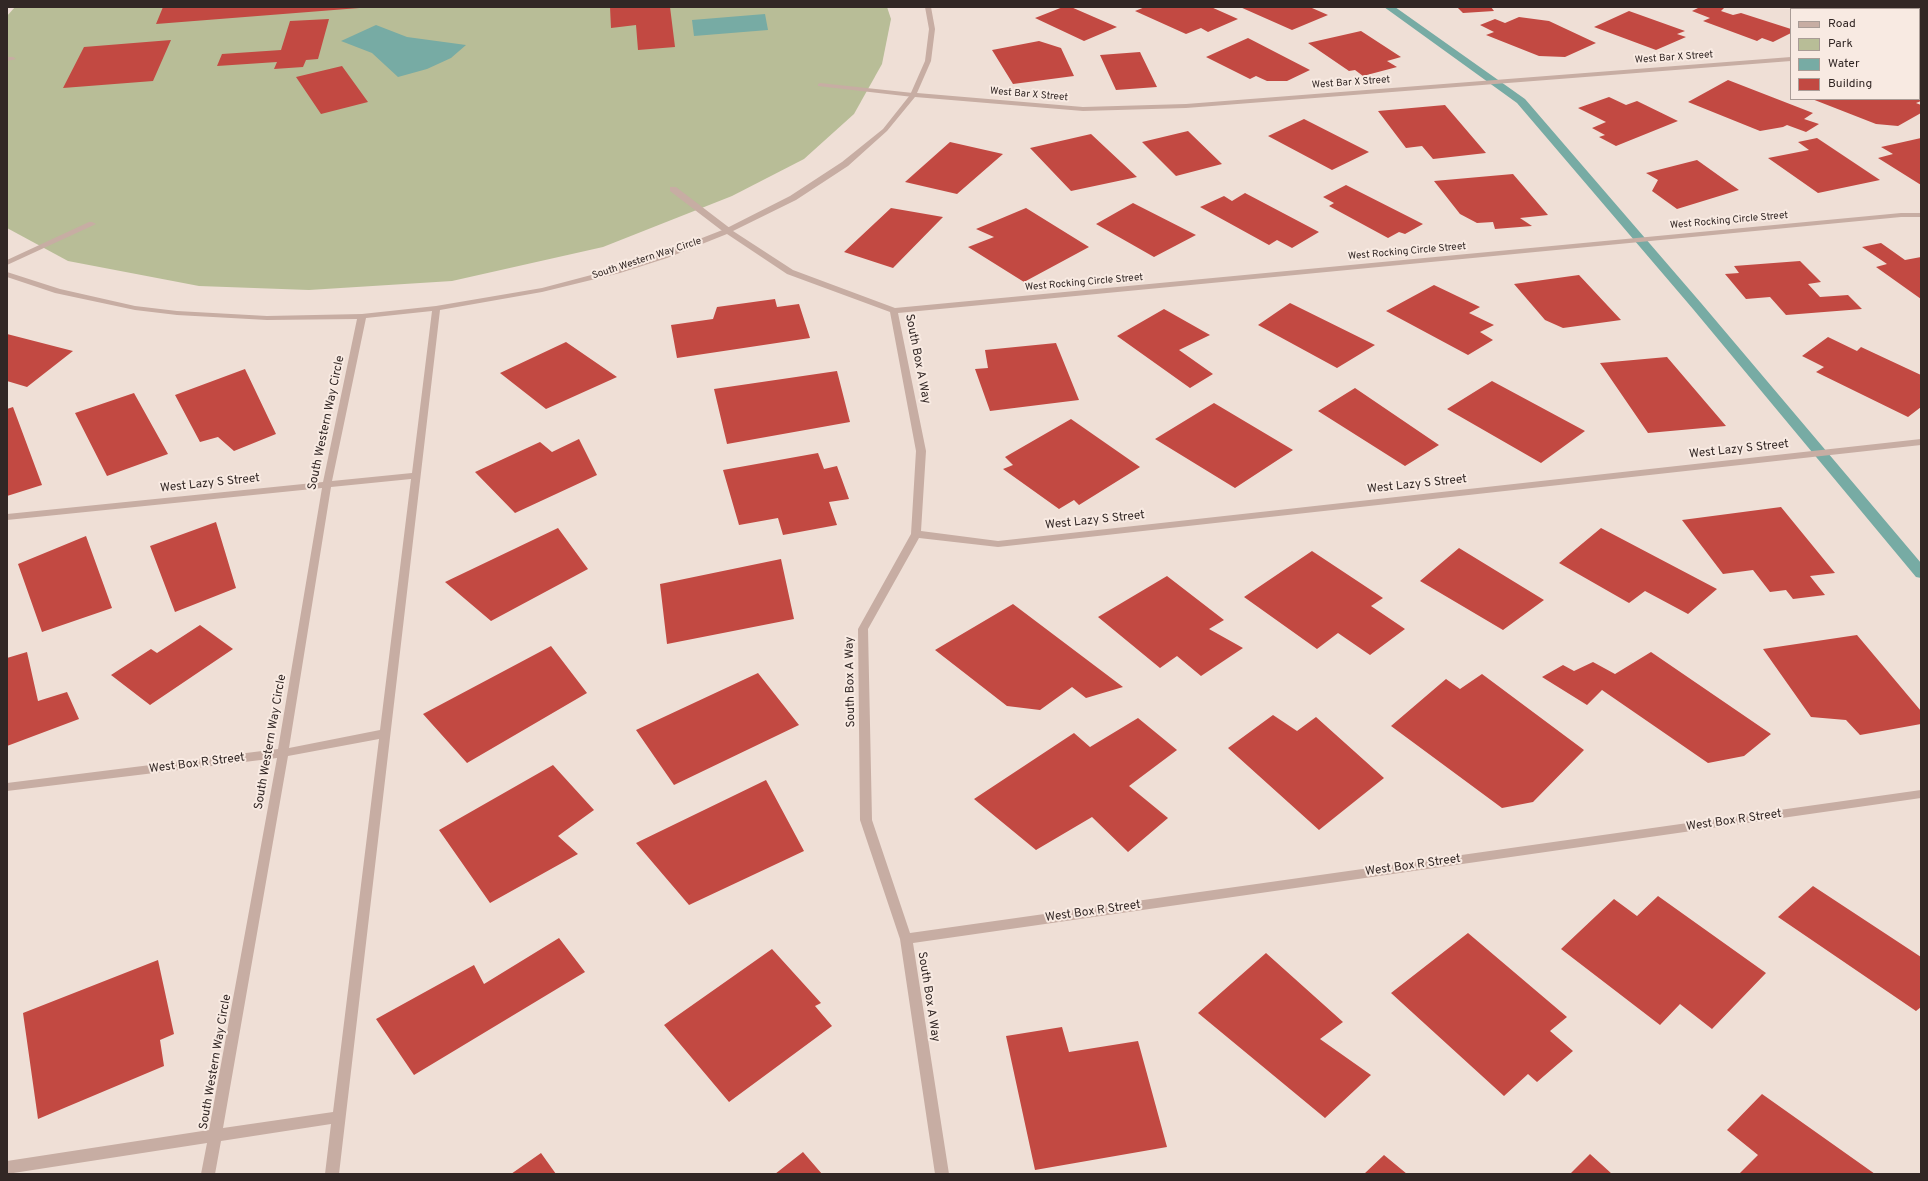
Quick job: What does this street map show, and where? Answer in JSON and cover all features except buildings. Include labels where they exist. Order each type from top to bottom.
[{"type":"street","name":"South Western Way Circle","points":[[7,274],[58,292],[96,300],[177,313],[267,318],[362,316],[436,308],[516,295],[593,278],[664,256],[728,231],[793,198],[845,164],[885,130],[912,95],[928,61],[932,29],[928,7]]},
{"type":"street","name":"West Bar X Street","points":[[820,85],[912,95],[1083,109],[1186,106],[1790,59]]},
{"type":"street","name":"South Box A Way","points":[[673,189],[728,231],[790,272],[894,311],[921,451],[916,534],[863,629],[866,820],[906,939],[942,1174]]},
{"type":"street","name":"West Rocking Circle Street","points":[[894,311],[1893,216],[1921,215]]},
{"type":"street","points":[[7,263],[92,224]]},
{"type":"street","points":[[332,1174],[436,308]]},
{"type":"street","name":"South Western Way Circle","points":[[208,1174],[283,753],[327,484],[362,316]]},
{"type":"street","name":"West Lazy S Street","points":[[916,534],[998,544],[1921,442]]},
{"type":"street","name":"West Lazy S Street","points":[[7,517],[417,474]]},
{"type":"street","name":"West Box R Street","points":[[7,788],[283,753],[386,733]]},
{"type":"street","name":"West Box R Street","points":[[906,939],[1921,794]]},
{"type":"street","points":[[7,1168],[216,1134],[339,1117]]},
{"type":"green space","points":[[15,7],[887,7],[891,19],[882,64],[854,114],[804,159],[732,196],[603,247],[452,281],[309,290],[199,286],[68,261],[7,228],[7,16]]},
{"type":"water","points":[[765,14],[768,30],[694,36],[692,20]]},
{"type":"water","points":[[376,25],[407,37],[466,45],[451,58],[427,69],[398,77],[372,53],[341,41]]},
{"type":"waterway","points":[[1389,7],[1521,101],[1697,306],[1921,573]]}]
